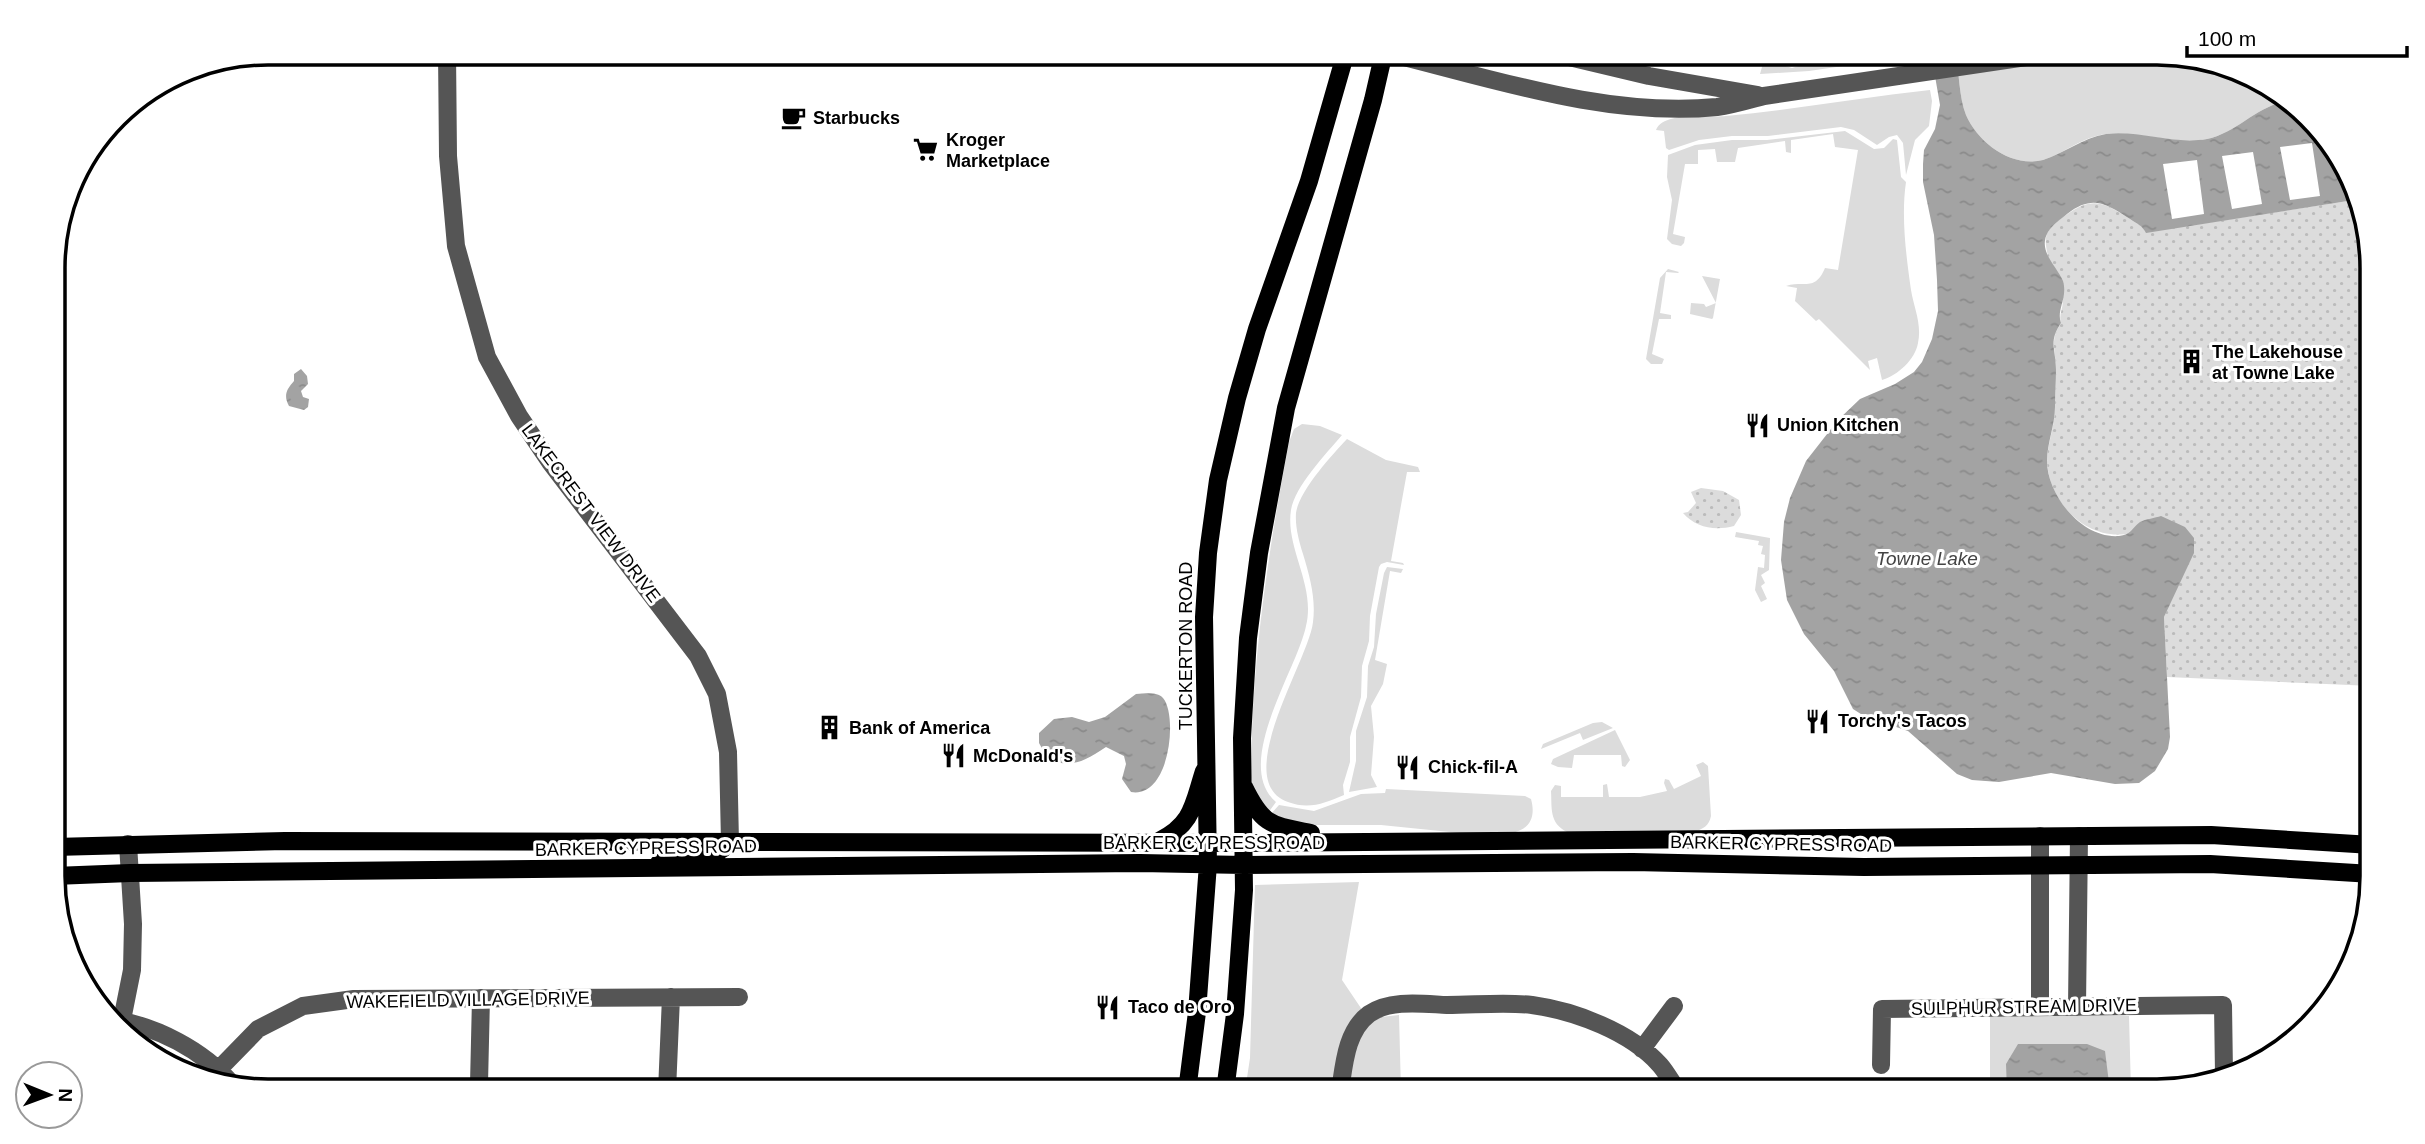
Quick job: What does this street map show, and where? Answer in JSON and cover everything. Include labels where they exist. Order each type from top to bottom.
[{"type":"main road","name":"TUCKERTON ROAD","points":[[1189,1079],[1197,1012],[1208,864],[1204,617],[1208,553],[1218,480],[1243,375],[1309,181],[1342,65]]},
{"type":"main road","points":[[1227,1079],[1238,981],[1244,865],[1241,781],[1248,638],[1259,553],[1272,475],[1293,383],[1370,113],[1381,65]]},
{"type":"main road","points":[[1157,842],[1174,834],[1185,823],[1207,761]]},
{"type":"main road","points":[[1241,781],[1252,804],[1263,818],[1274,826],[1348,842]]},
{"type":"main road","name":"BARKER CYPRESS ROAD","points":[[65,847],[331,842],[1243,843],[2211,835],[2360,844]]},
{"type":"main road","points":[[1592,862],[1645,852],[1715,851],[1719,840]]},
{"type":"main road","points":[[331,842],[332,870]]},
{"type":"main road","points":[[551,842],[551,870]]},
{"type":"main road","points":[[639,869],[685,856],[713,855],[724,850],[730,842]]},
{"type":"main road","name":"BARKER CYPRESS ROAD","points":[[65,876],[332,870],[1116,863],[1244,865],[1592,862],[1864,867],[2210,864],[2360,873]]},
{"type":"street","name":"LAKECREST VIEW DRIVE","points":[[447,65],[448,156],[456,246],[487,357],[519,416],[550,462],[698,656],[717,694],[728,752],[730,842]]},
{"type":"street","points":[[1438,65],[1558,94],[1646,108],[1720,107],[1764,96],[1982,65]]},
{"type":"street","points":[[1603,65],[1764,96]]},
{"type":"street","points":[[1646,108],[1649,76]]},
{"type":"street","points":[[2040,836],[2040,1007]]},
{"type":"street","points":[[2077,1007],[2078,836]]},
{"type":"street","points":[[119,1014],[132,970],[128,844]]},
{"type":"street","name":"WAKEFIELD VILLAGE DRIVE","points":[[219,1069],[258,1029],[303,1006],[355,999],[739,997]]},
{"type":"street","points":[[479,1079],[481,998]]},
{"type":"street","points":[[668,1079],[671,998]]},
{"type":"street","points":[[1342,1079],[1346,1052],[1355,1030],[1369,1013],[1391,1005],[1530,1005],[1570,1012],[1602,1025],[1642,1049],[1660,1065],[1670,1079]]},
{"type":"street","name":"SULPHUR STREAM DRIVE","points":[[1881,1065],[1882,1009],[2222,1005],[2224,1068]]},
{"type":"street","points":[[1642,1049],[1674,1006]]},
{"type":"street","points":[[126,1022],[154,1030],[223,1074]]},
{"type":"shaded area","points":[[1763,65],[1792,68],[1801,65],[1850,65],[1809,71],[1760,74]]},
{"type":"shaded area","points":[[1958,65],[2157,65],[2184,66],[2235,80],[2277,104],[2263,109],[2227,132],[2207,139],[2182,140],[2106,134],[2089,138],[2043,160],[2031,162],[2008,157],[1987,144],[1971,125],[1962,100]]},
{"type":"shaded area","points":[[1930,90],[1932,101],[1929,126],[1915,140],[1906,175],[1903,143],[1897,135],[1877,145],[1854,130],[1841,127],[1768,136],[1699,140],[1669,150],[1666,148],[1664,131],[1656,130],[1668,120],[1677,118],[1726,116]]},
{"type":"shaded area","points":[[1845,131],[1874,149],[1884,148],[1893,139],[1897,140],[1901,177],[1906,182],[1906,249],[1919,336],[1910,361],[1900,371],[1882,380],[1877,358],[1868,361],[1870,370],[1819,319],[1816,321],[1795,301],[1797,288],[1786,286],[1813,283],[1825,268],[1838,270],[1858,150],[1835,147],[1833,134],[1791,140],[1791,153],[1786,152],[1785,141],[1738,148],[1735,162],[1717,162],[1715,149],[1698,150],[1698,164],[1685,164],[1673,234],[1685,237],[1684,243],[1681,246],[1672,244],[1667,239],[1672,200],[1667,177],[1668,155],[1695,145]]},
{"type":"shaded area","points":[[2348,201],[2359,241],[2360,268],[2360,685],[2167,677],[2164,617],[2172,597],[2131,533],[2115,535],[2086,526],[2063,506],[2055,492],[2049,478],[2047,455],[2055,408],[2054,340],[2061,323],[2063,301],[2046,248],[2047,234],[2052,226],[2066,215],[2092,203],[2106,205],[2147,232]]},
{"type":"shaded area","points":[[1668,269],[1679,272],[1666,272],[1660,313],[1671,315],[1671,319],[1659,319],[1652,354],[1664,359],[1662,364],[1651,364],[1646,359],[1660,278]]},
{"type":"shaded area","points":[[1702,276],[1720,279],[1716,303]]},
{"type":"shaded area","points":[[1691,303],[1704,304],[1706,307],[1716,303],[1712,319],[1690,314]]},
{"type":"shaded area","points":[[1302,424],[1320,426],[1342,435],[1298,491],[1291,510],[1292,538],[1304,581],[1308,611],[1300,645],[1271,716],[1264,741],[1261,765],[1264,785],[1276,802],[1268,813],[1253,789],[1251,778],[1257,651],[1274,525],[1289,442],[1294,429]]},
{"type":"shaded area","points":[[1347,439],[1386,460],[1418,467],[1420,472],[1407,472],[1391,561],[1404,565],[1387,562],[1379,567],[1370,616],[1369,641],[1362,666],[1361,697],[1350,737],[1350,762],[1343,785],[1344,795],[1323,803],[1303,805],[1288,802],[1272,790],[1266,770],[1277,718],[1313,622],[1312,588],[1298,534],[1296,513],[1303,494]]},
{"type":"shaded area","points":[[1701,488],[1723,491],[1739,500],[1741,515],[1734,526],[1706,527],[1683,513],[1688,512],[1696,503],[1691,492]]},
{"type":"shaded area","points":[[1736,532],[1770,538],[1769,570],[1761,575],[1765,583],[1761,586],[1767,599],[1761,602],[1755,590],[1758,567],[1764,568],[1765,555],[1761,554],[1763,546],[1758,545],[1759,541],[1735,537]]},
{"type":"shaded area","points":[[1387,567],[1403,569],[1401,573],[1390,571],[1375,660],[1387,664],[1383,684],[1371,706],[1374,737],[1371,775],[1377,787],[1349,792],[1356,761],[1356,731],[1367,697],[1368,666],[1374,647],[1376,614]]},
{"type":"shaded area","points":[[1602,722],[1613,728],[1583,740],[1580,733],[1541,749],[1543,744],[1593,723]]},
{"type":"shaded area","points":[[1615,730],[1630,760],[1625,767],[1622,766],[1621,755],[1574,755],[1572,768],[1551,764],[1553,759]]},
{"type":"shaded area","points":[[1703,762],[1708,766],[1711,816],[1707,825],[1700,830],[1567,832],[1554,820],[1551,791],[1555,785],[1561,786],[1561,797],[1603,797],[1603,785],[1607,784],[1609,797],[1640,797],[1667,791],[1665,779],[1669,780],[1674,789],[1701,776],[1696,765]]},
{"type":"shaded area","points":[[1386,789],[1525,796],[1531,799],[1532,817],[1527,826],[1511,833],[1460,833],[1381,825],[1297,825],[1270,815],[1279,805],[1314,811],[1361,794],[1385,793]]},
{"type":"shaded area","points":[[1359,882],[1342,980],[1371,1023],[1381,1017],[1399,1015],[1401,1079],[1247,1079],[1250,1058],[1255,885]]},
{"type":"shaded area","points":[[1990,1015],[2129,1016],[2131,1079],[1990,1079]]},
{"type":"water","name":"Towne Lake","points":[[1933,65],[1958,65],[1964,108],[1971,125],[1987,144],[1997,151],[2008,157],[2031,162],[2043,160],[2106,134],[2182,140],[2207,139],[2227,132],[2263,109],[2277,104],[2301,124],[2318,144],[2333,166],[2348,201],[2146,233],[2139,225],[2114,209],[2099,203],[2084,204],[2052,227],[2045,239],[2046,252],[2064,287],[2061,323],[2054,341],[2055,414],[2047,454],[2053,487],[2069,512],[2080,523],[2105,535],[2119,536],[2129,533],[2140,522],[2161,516],[2185,527],[2194,538],[2194,553],[2164,617],[2170,737],[2168,749],[2155,771],[2139,783],[2115,784],[2051,773],[1999,782],[1972,780],[1957,774],[1908,731],[1864,716],[1853,709],[1834,671],[1804,634],[1787,600],[1781,560],[1784,522],[1790,498],[1806,461],[1838,420],[1860,399],[1895,384],[1914,372],[1922,362],[1932,339],[1938,311],[1937,280],[1934,235],[1923,182],[1923,164],[1924,150],[1935,129],[1940,105]]},
{"type":"water","points":[[301,369],[307,376],[308,384],[301,391],[303,397],[309,399],[308,407],[304,410],[289,406],[286,399],[294,381],[294,374]]},
{"type":"water","points":[[1136,694],[1160,696],[1168,707],[1170,737],[1162,770],[1155,783],[1144,791],[1131,792],[1122,779],[1126,764],[1124,756],[1106,747],[1079,762],[1049,761],[1039,743],[1039,733],[1054,719],[1072,717],[1089,722],[1105,717]]},
{"type":"water","points":[[2018,1044],[2087,1044],[2105,1051],[2108,1079],[2007,1079],[2006,1064]]},
{"type":"pier","points":[[2312,143],[2320,196],[2290,200],[2280,147]]},
{"type":"pier","points":[[2253,152],[2262,204],[2232,209],[2222,156]]},
{"type":"pier","points":[[2197,160],[2204,214],[2172,219],[2163,164]]},
{"type":"place","name":"Starbucks","points":[[793,118]]},
{"type":"place","name":"Kroger Marketplace","points":[[926,150]]},
{"type":"place","name":"The Lakehouse at Towne Lake","points":[[2192,362]]},
{"type":"place","name":"Union Kitchen","points":[[1757,425]]},
{"type":"place","name":"Torchy's Tacos","points":[[1818,721]]},
{"type":"place","name":"Bank of America","points":[[829,728]]},
{"type":"place","name":"McDonald's","points":[[953,756]]},
{"type":"place","name":"Chick-fil-A","points":[[1408,767]]},
{"type":"place","name":"Taco de Oro","points":[[1108,1007]]}]
